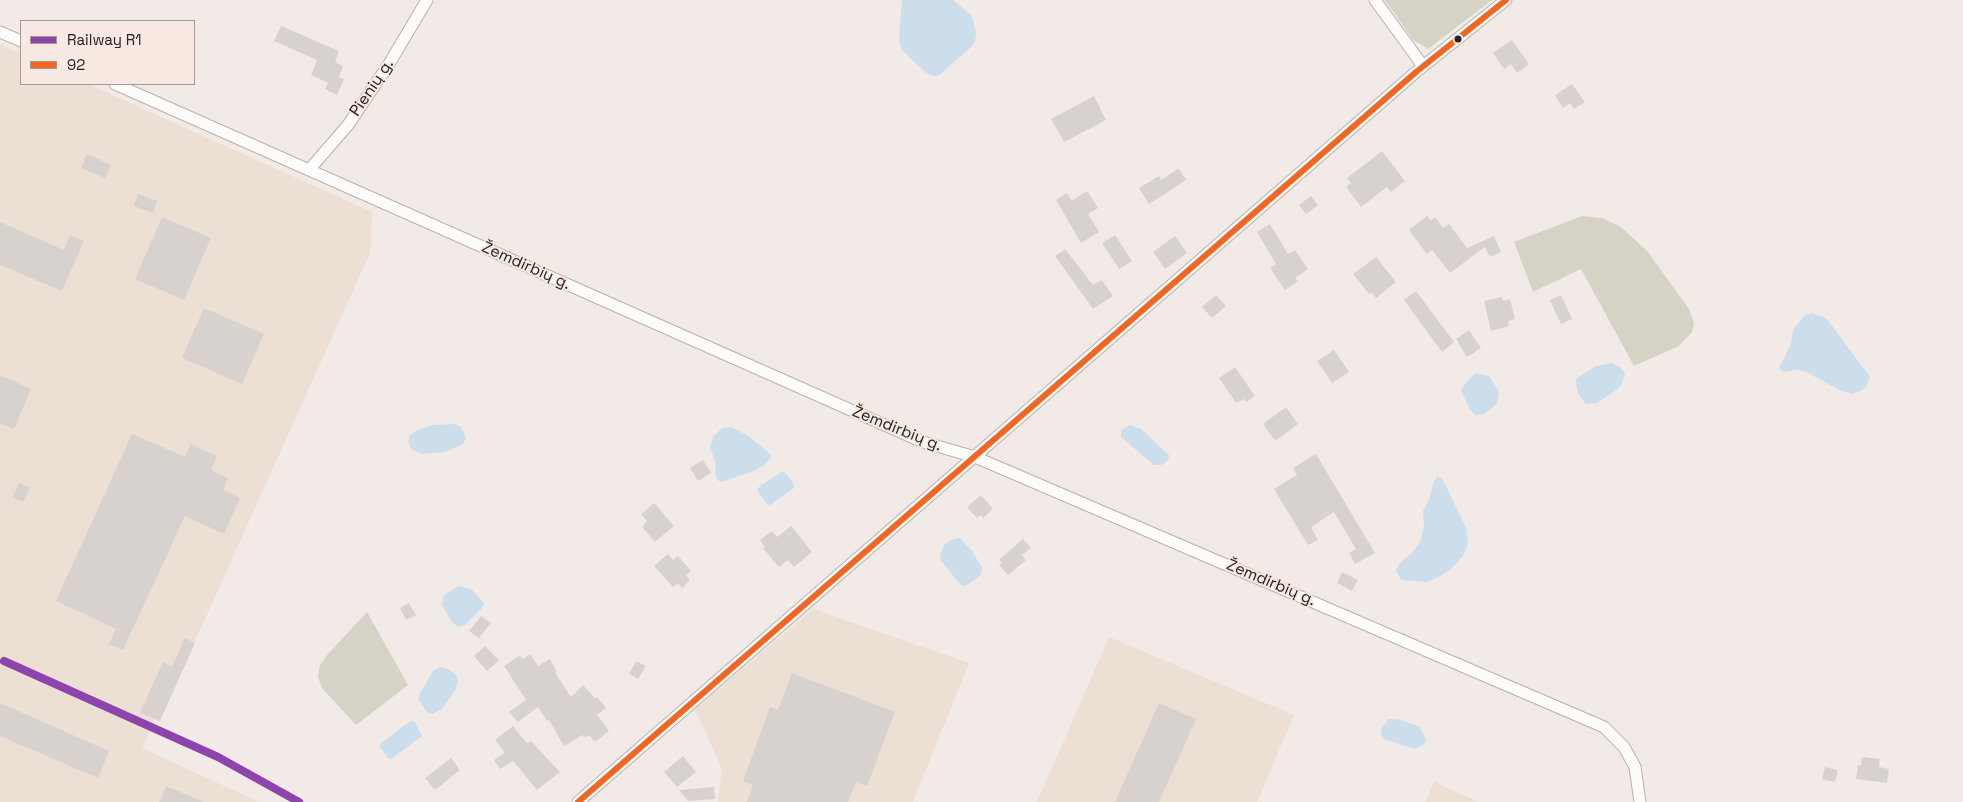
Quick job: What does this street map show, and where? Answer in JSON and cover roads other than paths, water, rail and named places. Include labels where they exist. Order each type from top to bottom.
[{"type":"street","name":"Pienių g.","points":[[309,170],[348,125],[390,64],[427,0]]},
{"type":"street","points":[[1374,0],[1423,66]]},
{"type":"street","points":[[578,802],[1423,66],[1506,0]]},
{"type":"street","points":[[0,32],[20,41]]},
{"type":"street","name":"Žemdirbių g.","points":[[117,85],[923,442],[975,457],[1604,727],[1624,747],[1635,767],[1640,802]]},
{"type":"water","points":[[902,0],[953,0],[972,16],[976,33],[975,42],[938,76],[925,72],[903,51],[900,45]]},
{"type":"water","points":[[1813,313],[1827,319],[1870,377],[1866,387],[1861,391],[1853,394],[1842,391],[1804,371],[1783,372],[1779,368],[1791,344],[1793,330],[1805,315]]},
{"type":"water","points":[[1612,363],[1620,367],[1625,374],[1621,385],[1597,403],[1586,404],[1578,394],[1577,378],[1596,366]]},
{"type":"water","points":[[1475,373],[1489,376],[1499,392],[1497,404],[1484,414],[1476,415],[1471,411],[1461,391]]},
{"type":"water","points":[[454,424],[460,426],[463,431],[466,438],[463,444],[445,452],[422,454],[411,449],[408,442],[410,435],[417,430],[434,425]]},
{"type":"water","points":[[1130,425],[1141,429],[1169,455],[1165,463],[1154,465],[1121,437],[1121,430]]},
{"type":"water","points":[[731,427],[749,436],[771,455],[764,465],[756,470],[722,482],[717,480],[715,462],[710,446],[714,435],[723,428]]},
{"type":"water","points":[[783,471],[793,482],[794,488],[770,505],[767,504],[757,490]]},
{"type":"water","points":[[1438,476],[1443,480],[1466,528],[1468,543],[1463,556],[1451,569],[1437,578],[1426,582],[1401,580],[1396,571],[1399,564],[1414,551],[1421,540],[1424,526],[1423,511],[1429,500],[1434,481]]},
{"type":"water","points":[[960,538],[972,551],[982,568],[981,575],[966,586],[961,585],[941,561],[940,555],[945,544]]},
{"type":"water","points":[[460,586],[472,590],[484,603],[482,608],[465,625],[458,627],[451,621],[442,605],[443,597],[446,593]]},
{"type":"water","points":[[441,667],[450,670],[456,675],[458,681],[456,689],[442,709],[432,714],[427,712],[418,699],[433,671]]},
{"type":"water","points":[[1388,719],[1401,720],[1420,727],[1426,740],[1425,744],[1414,749],[1384,739],[1381,734],[1382,728]]},
{"type":"water","points":[[414,721],[422,736],[391,759],[388,758],[380,744],[409,722]]},
{"type":"rail line","name":"R1","points":[[4,661],[218,757],[299,802]]}]
